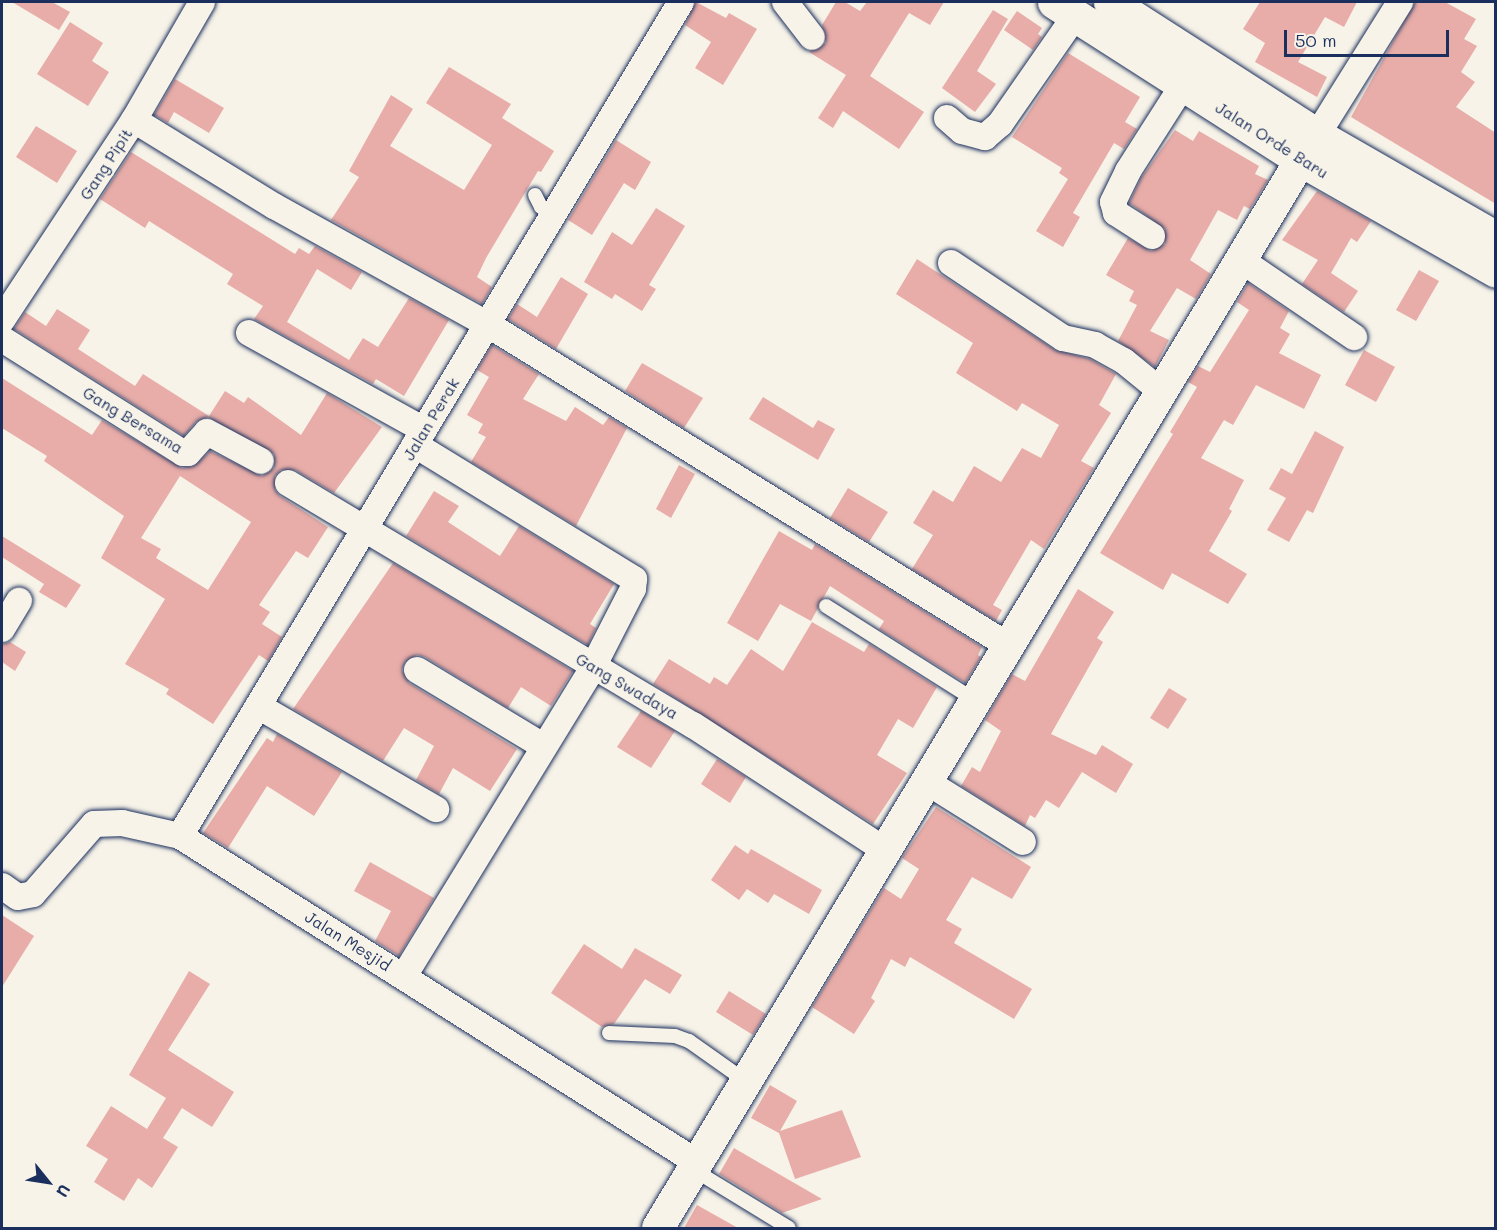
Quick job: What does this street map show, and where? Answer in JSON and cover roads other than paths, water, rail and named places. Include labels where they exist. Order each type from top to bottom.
[{"type":"main road","name":"Jalan Orde Baru","points":[[1110,2],[1309,148],[1496,271]]},
{"type":"main road","name":"Jalan Orde Baru","points":[[1064,9],[1183,84],[1309,148],[1496,238]]},
{"type":"street","name":"Gang Pipit","points":[[2,320],[134,120],[202,2]]},
{"type":"street","name":"Jalan Perak","points":[[180,836],[681,2]]},
{"type":"street","points":[[784,2],[812,36]]},
{"type":"street","points":[[658,1228],[1241,260],[1400,2]]},
{"type":"street","points":[[947,118],[962,131],[985,137],[1000,124],[1064,9]]},
{"type":"street","points":[[1152,236],[1116,213],[1113,202],[1128,171],[1183,84]]},
{"type":"street","points":[[134,120],[274,206],[487,324],[1009,646]]},
{"type":"street","points":[[1241,260],[1354,337]]},
{"type":"street","points":[[951,263],[1064,338],[1095,345],[1124,361],[1162,392]]},
{"type":"street","points":[[249,333],[420,437],[622,568],[634,579],[633,590],[593,667],[404,976]]},
{"type":"street","name":"Gang Bersama","points":[[2,339],[183,453],[188,453],[207,432],[261,461]]},
{"type":"street","name":"Gang Swadaya","points":[[288,483],[693,725],[886,850]]},
{"type":"street","points":[[2,629],[19,601]]},
{"type":"street","points":[[417,670],[543,746]]},
{"type":"street","points":[[258,706],[436,809]]},
{"type":"street","points":[[927,782],[1023,842]]},
{"type":"street","name":"Jalan Mesjid","points":[[2,886],[18,897],[33,894],[94,824],[122,823],[180,836],[404,976],[696,1166]]},
{"type":"lane","points":[[535,195],[539,204],[554,216]]},
{"type":"lane","points":[[826,606],[976,701]]},
{"type":"lane","points":[[609,1033],[675,1036],[689,1041],[747,1082]]},
{"type":"lane","points":[[696,1166],[789,1228]]}]
